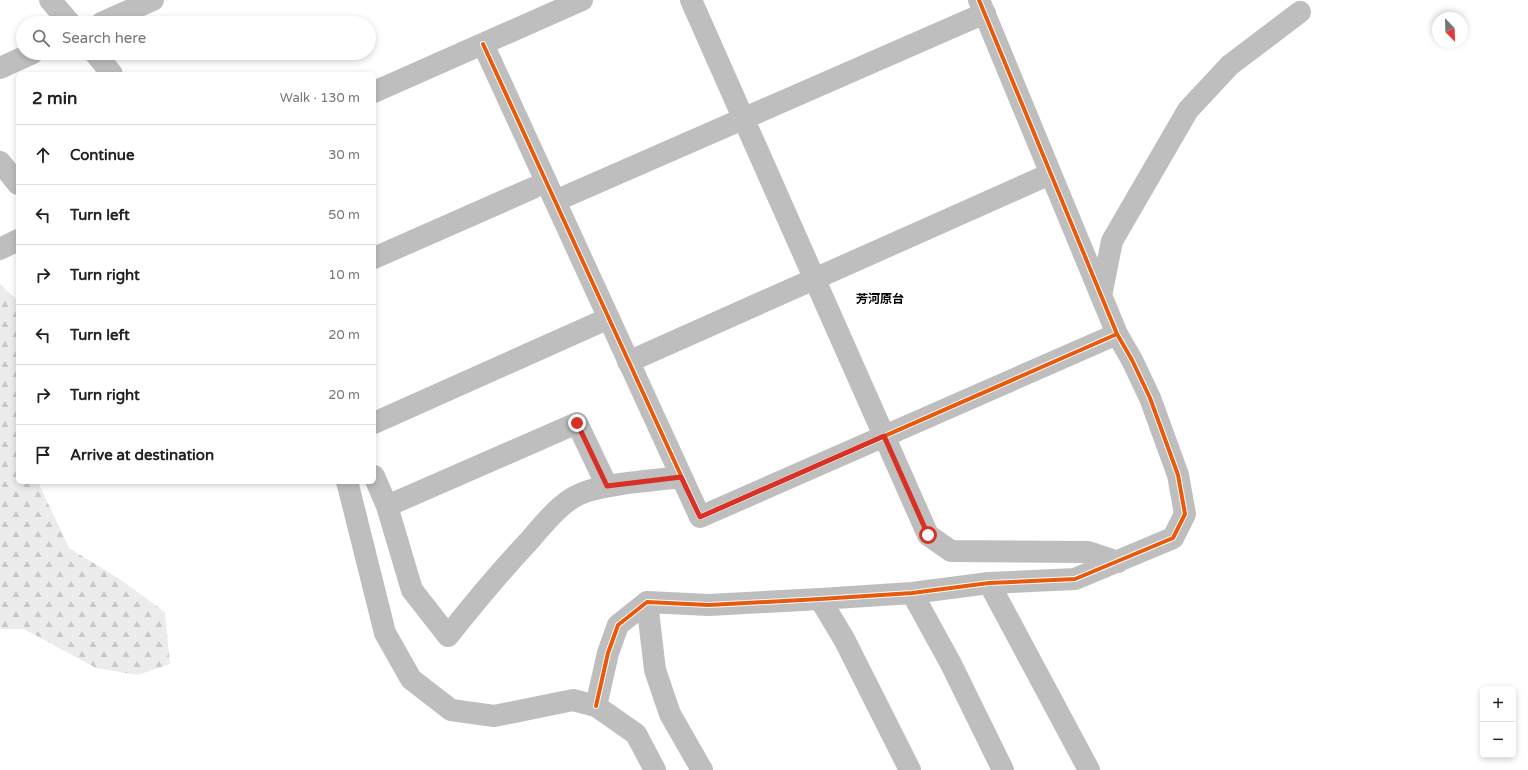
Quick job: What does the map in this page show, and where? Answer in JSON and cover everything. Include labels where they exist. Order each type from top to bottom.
[{"type":"street","points":[[50,0],[64,16]]},
{"type":"street","points":[[117,16],[153,0]]},
{"type":"street","points":[[376,91],[582,0]]},
{"type":"street","points":[[691,0],[928,535],[951,551],[1088,552],[1118,562]]},
{"type":"street","points":[[555,201],[743,119],[982,7],[1116,334],[1132,360],[1150,398],[1178,475],[1185,514],[1173,538],[1076,579],[989,583],[912,593],[709,605],[647,602],[618,625],[608,653],[596,706]]},
{"type":"street","points":[[1101,296],[1112,241],[1188,110],[1230,65],[1300,12]]},
{"type":"street","points":[[483,44],[700,517],[1116,334]]},
{"type":"street","points":[[0,68],[18,60]]},
{"type":"street","points":[[101,60],[110,72]]},
{"type":"street","points":[[0,162],[16,182]]},
{"type":"street","points":[[628,362],[1050,174]]},
{"type":"street","points":[[376,257],[533,188]]},
{"type":"street","points":[[0,249],[16,241]]},
{"type":"street","points":[[376,422],[609,318]]},
{"type":"street","points":[[387,506],[577,423],[607,486]]},
{"type":"street","points":[[376,481],[387,506],[412,590],[448,636],[490,583],[554,514],[573,498],[587,491],[607,486],[681,477]]},
{"type":"street","points":[[348,484],[385,633],[411,680],[451,710],[494,716],[573,700],[596,706],[636,734],[654,770]]},
{"type":"street","points":[[989,583],[1088,770]]},
{"type":"street","points":[[912,593],[951,664],[1003,770]]},
{"type":"street","points":[[820,599],[844,639],[910,770]]},
{"type":"street","points":[[647,602],[655,670],[670,714],[702,770]]},
{"type":"green space","points":[[0,284],[16,299],[16,484],[39,484],[69,548],[118,578],[165,612],[170,664],[138,675],[96,668],[24,629],[0,629]]},
{"type":"cycle path","points":[[596,706],[608,653],[618,625],[647,602],[709,605],[912,593],[989,583],[1075,579],[1173,538],[1185,514],[1178,475],[1150,398],[1132,360],[1117,334],[979,0]]},
{"type":"cycle path","points":[[483,44],[700,517],[1117,334]]},
{"type":"district","name":"芳河原台","points":[[880,299]]},
{"type":"route","points":[[577,423],[607,486],[681,477],[700,517],[884,436],[928,535]]}]
